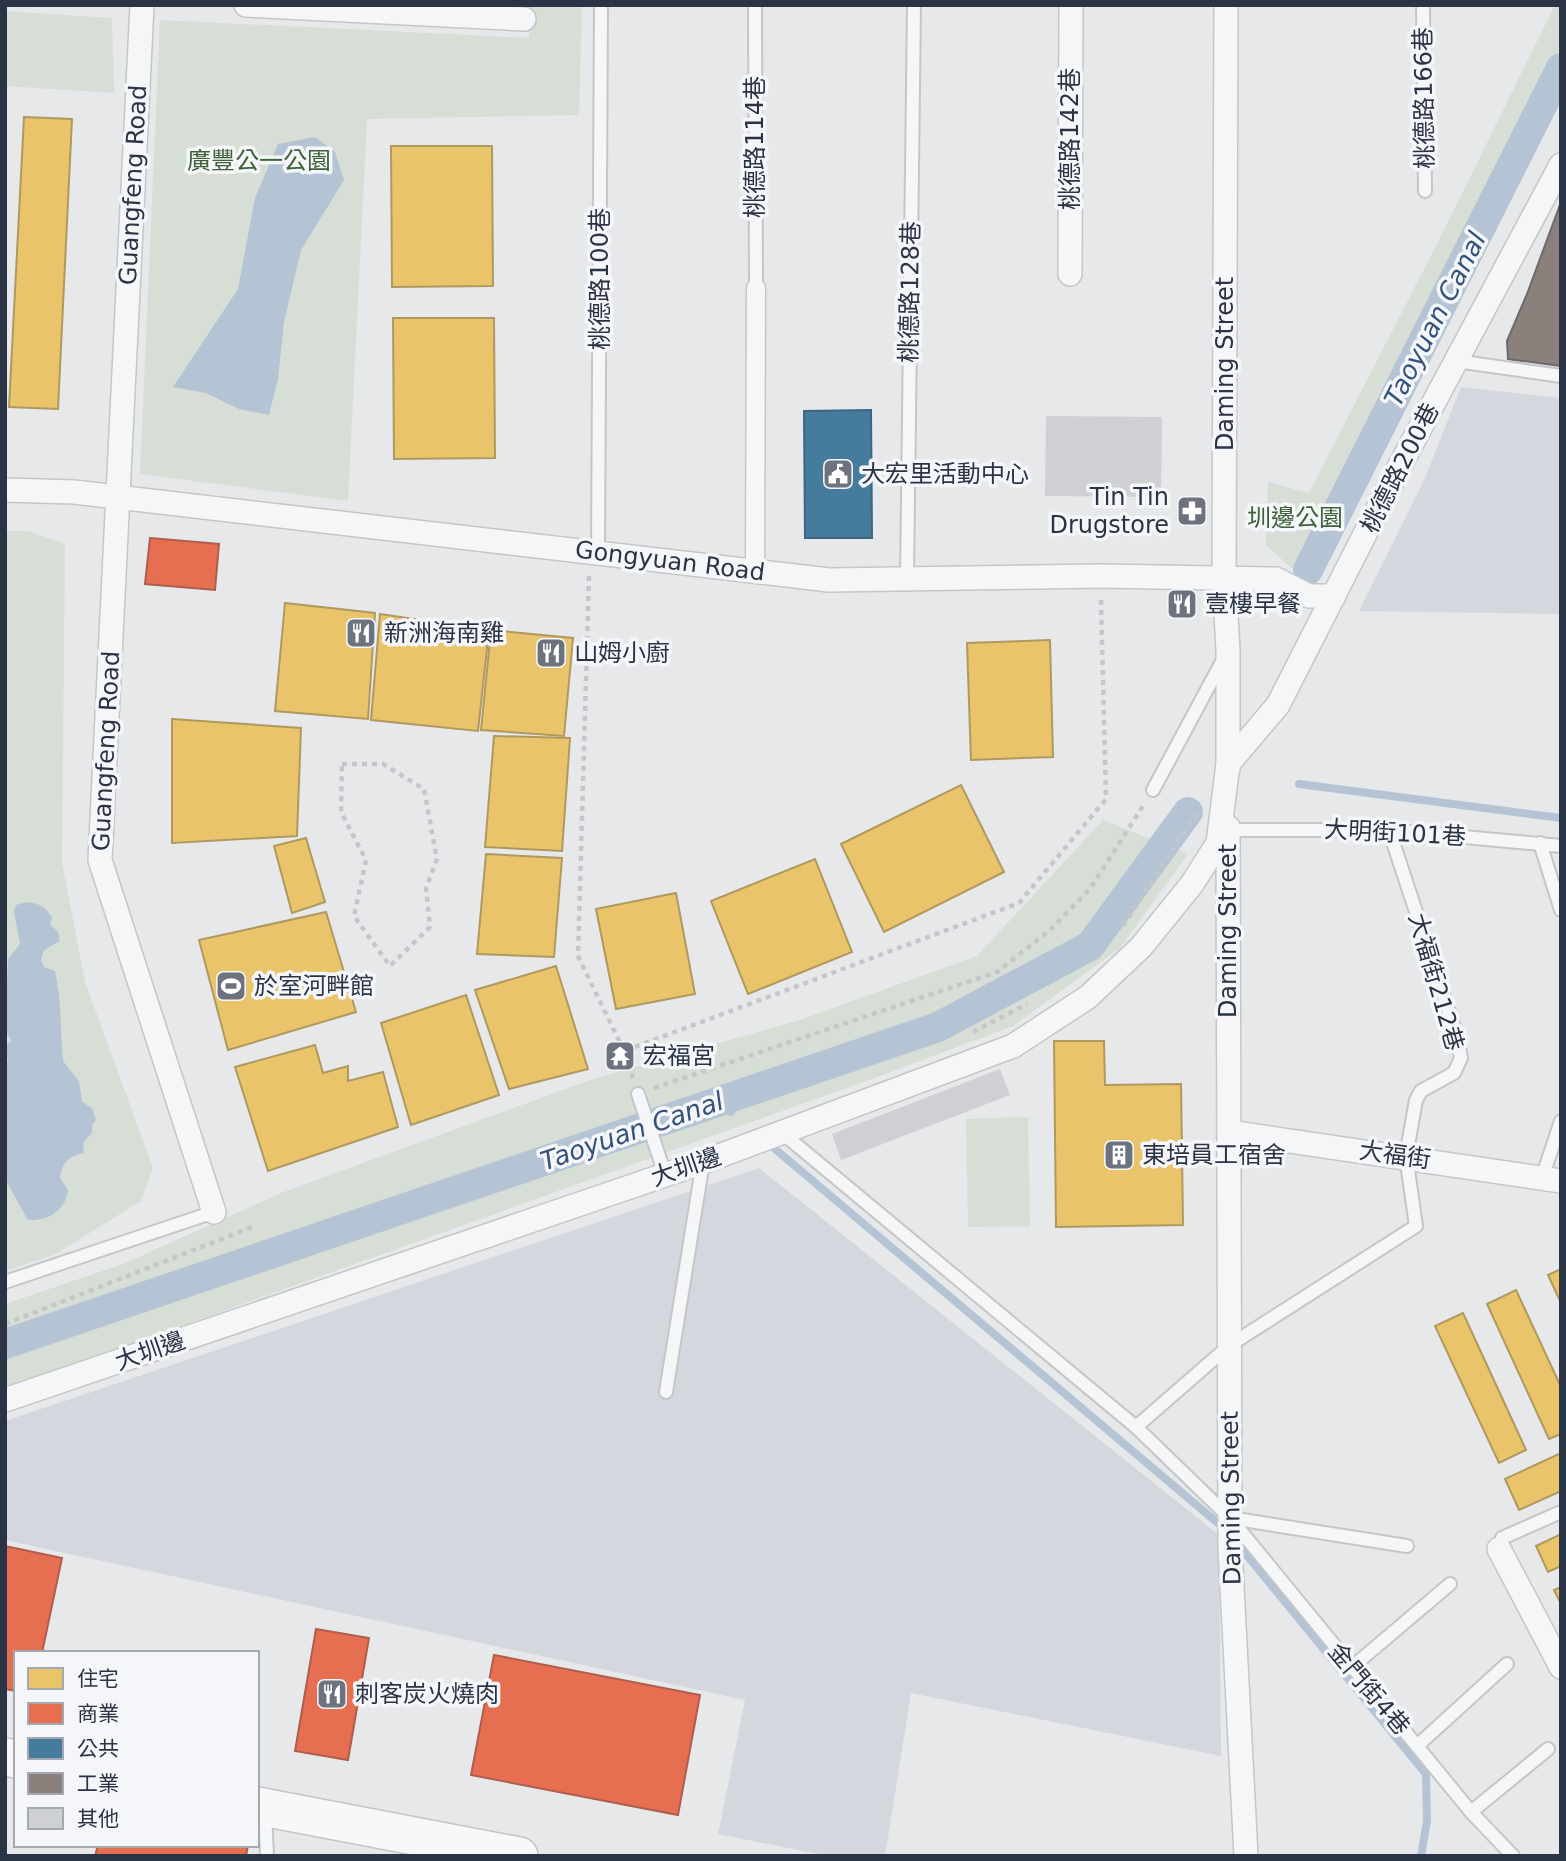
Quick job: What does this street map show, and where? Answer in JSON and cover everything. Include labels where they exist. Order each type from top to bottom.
[{"type":"main road","points":[[261,1807],[519,1856]]},
{"type":"street","name":"Guangfeng Road","points":[[142,5],[100,860],[214,1212]]},
{"type":"street","points":[[246,5],[331,7],[524,19]]},
{"type":"street","name":"桃德路142巷","points":[[1070,274],[1071,5]]},
{"type":"street","name":"Daming Street","points":[[1226,5],[1224,579],[1228,650],[1230,1548],[1246,1856]]},
{"type":"street","name":"桃德路200巷","points":[[1228,764],[1278,705],[1561,165]]},
{"type":"street","points":[[755,571],[756,288]]},
{"type":"street","name":"Gongyuan Road","points":[[5,490],[74,492],[829,580],[1101,576],[1276,579],[1309,596],[1334,596]]},
{"type":"street","name":"大圳邊","points":[[5,1401],[661,1164],[703,1162],[1013,1046],[1088,997],[1141,947],[1192,884],[1218,843],[1228,764]]},
{"type":"street","name":"大福街","points":[[1229,1132],[1551,1179]]},
{"type":"street","points":[[1499,1549],[1559,1661]]},
{"type":"lane","name":"桃德路100巷","points":[[594,552],[601,5]]},
{"type":"lane","name":"桃德路114巷","points":[[755,5],[756,288]]},
{"type":"lane","name":"桃德路128巷","points":[[906,579],[914,5]]},
{"type":"lane","name":"桃德路166巷","points":[[1423,5],[1425,191]]},
{"type":"lane","points":[[1456,361],[1561,376]]},
{"type":"lane","points":[[1153,790],[1228,650]]},
{"type":"lane","name":"大明街101巷","points":[[1228,830],[1389,830],[1561,846]]},
{"type":"lane","name":"大福街212巷","points":[[1230,1345],[1416,1226],[1406,1156],[1416,1100],[1421,1091],[1454,1073],[1461,1058],[1456,1033],[1389,830]]},
{"type":"lane","points":[[1540,844],[1561,910]]},
{"type":"lane","points":[[638,1094],[661,1164]]},
{"type":"lane","points":[[1551,1179],[1561,1121]]},
{"type":"lane","name":"金門街4巷","points":[[781,1132],[1136,1427],[1230,1519],[1471,1812],[1513,1856]]},
{"type":"lane","points":[[666,1392],[703,1162]]},
{"type":"lane","name":"Guangfeng Road","points":[[5,1282],[214,1212]]},
{"type":"lane","points":[[1136,1427],[1230,1345]]},
{"type":"lane","points":[[1499,1549],[1502,1538],[1561,1512]]},
{"type":"lane","points":[[1230,1519],[1407,1546]]},
{"type":"lane","points":[[1352,1668],[1450,1584]]},
{"type":"lane","points":[[1416,1746],[1507,1664]]},
{"type":"lane","points":[[1471,1812],[1549,1749]]},
{"type":"lane","points":[[261,1807],[267,1856]]},
{"type":"path","points":[[594,552],[578,956],[624,1051],[638,1094],[997,972],[1050,930],[1090,889],[1153,790]]},
{"type":"path","points":[[624,1051],[1019,903],[1106,799],[1101,576]]},
{"type":"path","points":[[342,764],[383,764],[424,789],[437,859],[426,888],[430,927],[390,966],[354,916],[366,860],[341,812],[342,764]]},
{"type":"path","points":[[5,1324],[254,1226]]},
{"type":"shaded area","points":[[1461,387],[1561,398],[1561,614],[1359,611],[1425,478]]},
{"type":"shaded area","points":[[759,1168],[1219,1535],[1221,1756],[911,1693],[885,1856],[828,1856],[718,1834],[745,1700],[5,1540],[5,1421]]},
{"type":"green space","name":"廣豐公一公園","points":[[531,5],[582,5],[579,115],[367,119],[348,501],[140,474],[160,20],[529,38]]},
{"type":"green space","name":"圳邊公園","points":[[1555,5],[1561,5],[1561,45],[1297,573],[1266,545],[1268,482],[1309,493],[1439,240]]},
{"type":"green space","points":[[5,11],[112,18],[114,93],[5,86]]},
{"type":"green space","points":[[5,531],[28,531],[65,544],[62,863],[85,982],[153,1168],[141,1201],[54,1255],[5,1271]]},
{"type":"green space","points":[[1103,820],[1188,854],[1120,948],[1013,1026],[5,1389],[5,1304],[123,1264],[281,1193],[593,1079],[800,1020],[977,956]]},
{"type":"green space","points":[[1028,1117],[1030,1226],[968,1227],[966,1119]]},
{"type":"water","points":[[315,137],[335,152],[344,180],[301,250],[284,322],[278,379],[269,415],[239,409],[206,393],[173,387],[238,289],[255,198],[278,144]]},
{"type":"water","points":[[27,902],[45,908],[52,918],[50,924],[58,932],[60,941],[44,950],[41,960],[44,967],[55,971],[63,1061],[79,1081],[82,1102],[92,1108],[96,1120],[92,1125],[92,1133],[83,1143],[84,1153],[70,1158],[62,1168],[60,1178],[68,1190],[60,1209],[36,1220],[28,1220],[5,1179],[5,1063],[8,1060],[5,1048],[11,1040],[5,1030],[8,959],[20,944],[14,912],[16,905]]},
{"type":"building: 住宅","points":[[24,117],[72,119],[58,409],[9,407]]},
{"type":"building: 住宅","points":[[391,146],[492,146],[493,286],[392,287]]},
{"type":"building: 住宅","points":[[393,318],[494,318],[495,458],[394,459]]},
{"type":"building: 住宅","points":[[285,603],[375,613],[368,719],[275,711]]},
{"type":"building: 住宅","points":[[380,614],[489,630],[478,731],[371,720]]},
{"type":"building: 住宅","points":[[491,630],[573,638],[564,736],[481,730]]},
{"type":"building: 住宅","points":[[1050,640],[1053,757],[971,760],[967,643]]},
{"type":"building: 住宅","points":[[172,719],[301,728],[297,836],[172,843]]},
{"type":"building: 住宅","points":[[494,736],[570,738],[562,851],[485,847]]},
{"type":"building: 住宅","points":[[961,785],[1004,872],[884,932],[841,844]]},
{"type":"building: 住宅","points":[[306,838],[325,902],[292,913],[274,846]]},
{"type":"building: 住宅","points":[[486,854],[562,858],[554,957],[477,954]]},
{"type":"building: 住宅","points":[[815,859],[852,952],[748,994],[711,901]]},
{"type":"building: 住宅","points":[[676,893],[695,994],[616,1009],[596,909]]},
{"type":"building: 住宅","points":[[326,912],[356,1012],[228,1050],[199,940]]},
{"type":"building: 住宅","points":[[556,966],[588,1069],[509,1089],[475,990]]},
{"type":"building: 住宅","points":[[466,995],[499,1095],[411,1125],[381,1023]]},
{"type":"building: 住宅","name":"東培員工宿舍","points":[[1054,1041],[1104,1041],[1105,1085],[1181,1084],[1183,1225],[1056,1227]]},
{"type":"building: 住宅","points":[[315,1045],[323,1073],[348,1066],[348,1081],[383,1072],[398,1127],[268,1171],[235,1067]]},
{"type":"building: 住宅","points":[[1561,1269],[1561,1303],[1548,1275]]},
{"type":"building: 住宅","points":[[1516,1290],[1561,1387],[1561,1434],[1549,1439],[1487,1304]]},
{"type":"building: 住宅","points":[[1463,1313],[1526,1450],[1499,1463],[1435,1326]]},
{"type":"building: 住宅","points":[[1561,1453],[1561,1491],[1519,1510],[1505,1479]]},
{"type":"building: 住宅","points":[[1561,1534],[1561,1566],[1548,1572],[1536,1546]]},
{"type":"building: 住宅","points":[[1561,1587],[1561,1604],[1554,1590]]},
{"type":"building: 商業","points":[[150,538],[219,544],[215,590],[145,584]]},
{"type":"building: 商業","points":[[5,1546],[62,1558],[42,1651],[14,1651],[14,1691],[5,1689]]},
{"type":"building: 商業","name":"刺客炭火燒肉","points":[[316,1629],[369,1638],[348,1760],[295,1751]]},
{"type":"building: 商業","points":[[494,1655],[700,1695],[678,1815],[471,1775]]},
{"type":"building: 商業","points":[[97,1847],[248,1847],[246,1856],[95,1856]]},
{"type":"building: 公共","name":"大宏里活動中心","points":[[871,410],[872,538],[805,538],[804,411]]},
{"type":"building: 工業","points":[[1561,202],[1561,366],[1508,359],[1507,341]]},
{"type":"building: 其他","points":[[1046,416],[1162,417],[1161,497],[1045,496]]},
{"type":"building: 其他","points":[[1000,1069],[1010,1095],[841,1160],[832,1134]]},
{"type":"waterway","name":"Taoyuan Canal","points":[[1308,570],[1561,68]]},
{"type":"waterway","points":[[1299,784],[1561,818]]},
{"type":"waterway","name":"Taoyuan Canal","points":[[5,1344],[938,1027],[1090,946],[1188,812]]},
{"type":"waterway","points":[[719,1102],[731,1112]]},
{"type":"waterway","points":[[768,1143],[1226,1530]]},
{"type":"waterway","points":[[1236,1542],[1426,1774],[1427,1821],[1421,1856]]},
{"type":"place","name":"大宏里活動中心","points":[[838,474]]},
{"type":"place","name":"Tin Tin Drugstore","points":[[1192,511]]},
{"type":"place","name":"壹樓早餐","points":[[1182,604]]},
{"type":"place","name":"新洲海南雞","points":[[361,633]]},
{"type":"place","name":"山姆小廚","points":[[551,653]]},
{"type":"place","name":"於室河畔館","points":[[231,986]]},
{"type":"place","name":"宏福宮","points":[[620,1056]]},
{"type":"place","name":"東培員工宿舍","points":[[1119,1155]]},
{"type":"place","name":"刺客炭火燒肉","points":[[332,1694]]}]
